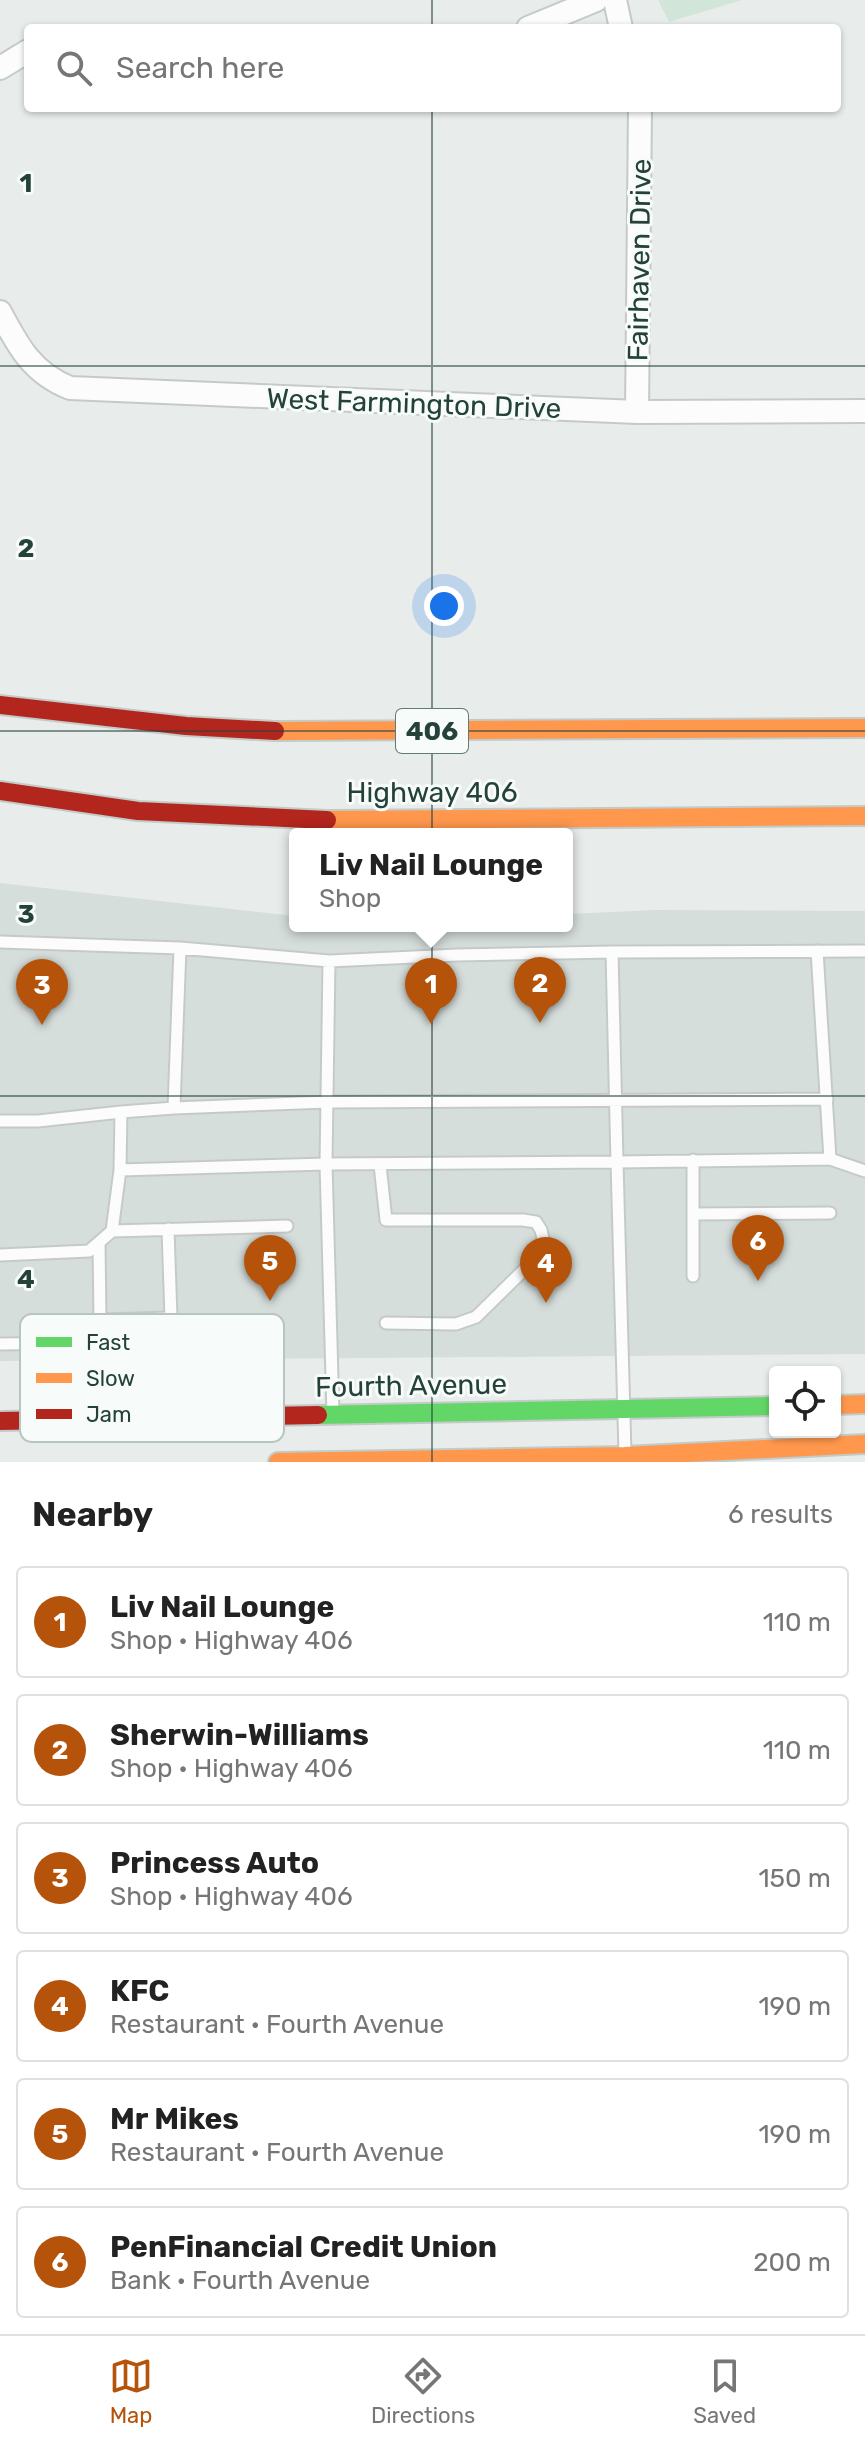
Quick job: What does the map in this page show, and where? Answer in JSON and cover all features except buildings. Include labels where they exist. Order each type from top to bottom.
[{"type":"main road","name":"406","points":[[0,705],[186,726],[299,732],[865,728]]},
{"type":"main road","name":"Highway 406","points":[[0,791],[138,811],[252,818],[398,821],[865,816]]},
{"type":"main road","points":[[841,1405],[865,1404]]},
{"type":"main road","name":"Fourth Avenue","points":[[284,1415],[769,1406]]},
{"type":"main road","name":"Fourth Avenue","points":[[0,1421],[20,1421]]},
{"type":"main road","points":[[278,1462],[625,1459],[865,1444]]},
{"type":"street","points":[[538,24],[596,0]]},
{"type":"street","points":[[615,0],[620,24]]},
{"type":"street","points":[[0,68],[24,53]]},
{"type":"street","name":"Fairhaven Drive","points":[[637,412],[640,112]]},
{"type":"street","name":"West Farmington Drive","points":[[0,312],[19,348],[48,380],[70,388],[637,412],[865,411]]},
{"type":"lane","points":[[0,942],[180,948],[329,961],[612,952],[865,951]]},
{"type":"lane","points":[[174,1108],[180,948]]},
{"type":"lane","points":[[817,951],[830,1159]]},
{"type":"lane","points":[[612,952],[625,1459]]},
{"type":"lane","points":[[329,961],[326,1164],[333,1414]]},
{"type":"lane","points":[[0,1121],[38,1121],[174,1108],[327,1102],[827,1099]]},
{"type":"lane","points":[[112,1231],[120,1170],[121,1112]]},
{"type":"lane","points":[[120,1170],[326,1164],[830,1159],[865,1171]]},
{"type":"lane","points":[[693,1160],[693,1276]]},
{"type":"lane","points":[[380,1165],[386,1220],[523,1220],[536,1222],[544,1243],[538,1256],[476,1317],[456,1324],[386,1323]]},
{"type":"lane","points":[[693,1214],[830,1213]]},
{"type":"lane","points":[[0,1255],[89,1251],[112,1231],[287,1226]]},
{"type":"lane","points":[[168,1229],[171,1314]]},
{"type":"lane","points":[[99,1242],[100,1314]]},
{"type":"lane","points":[[0,1344],[20,1344]]},
{"type":"shaded area","points":[[0,883],[289,915],[289,932],[573,932],[573,914],[655,910],[865,911],[865,1354],[284,1359],[284,1314],[20,1314],[20,1361],[0,1361]]},
{"type":"green space","points":[[658,0],[742,0],[669,22]]},
{"type":"traffic: fast","points":[[318,1415],[769,1406]]},
{"type":"traffic: slow","points":[[275,731],[865,728]]},
{"type":"traffic: slow","points":[[327,820],[865,816]]},
{"type":"traffic: slow","points":[[841,1405],[865,1404]]},
{"type":"traffic: slow","points":[[278,1462],[625,1456],[865,1444]]},
{"type":"traffic: jam","points":[[0,705],[186,726],[275,731]]},
{"type":"traffic: jam","points":[[0,791],[138,811],[327,820]]},
{"type":"traffic: jam","points":[[284,1416],[318,1415]]},
{"type":"traffic: jam","points":[[0,1421],[20,1421]]},
{"type":"place","name":"Sherwin-Williams","points":[[540,1023]]},
{"type":"place","name":"Liv Nail Lounge","points":[[431,1024]]},
{"type":"place","name":"Princess Auto","points":[[42,1025]]},
{"type":"place","name":"PenFinancial Credit Union","points":[[758,1281]]},
{"type":"place","name":"Mr Mikes","points":[[270,1301]]},
{"type":"place","name":"KFC","points":[[546,1303]]}]
